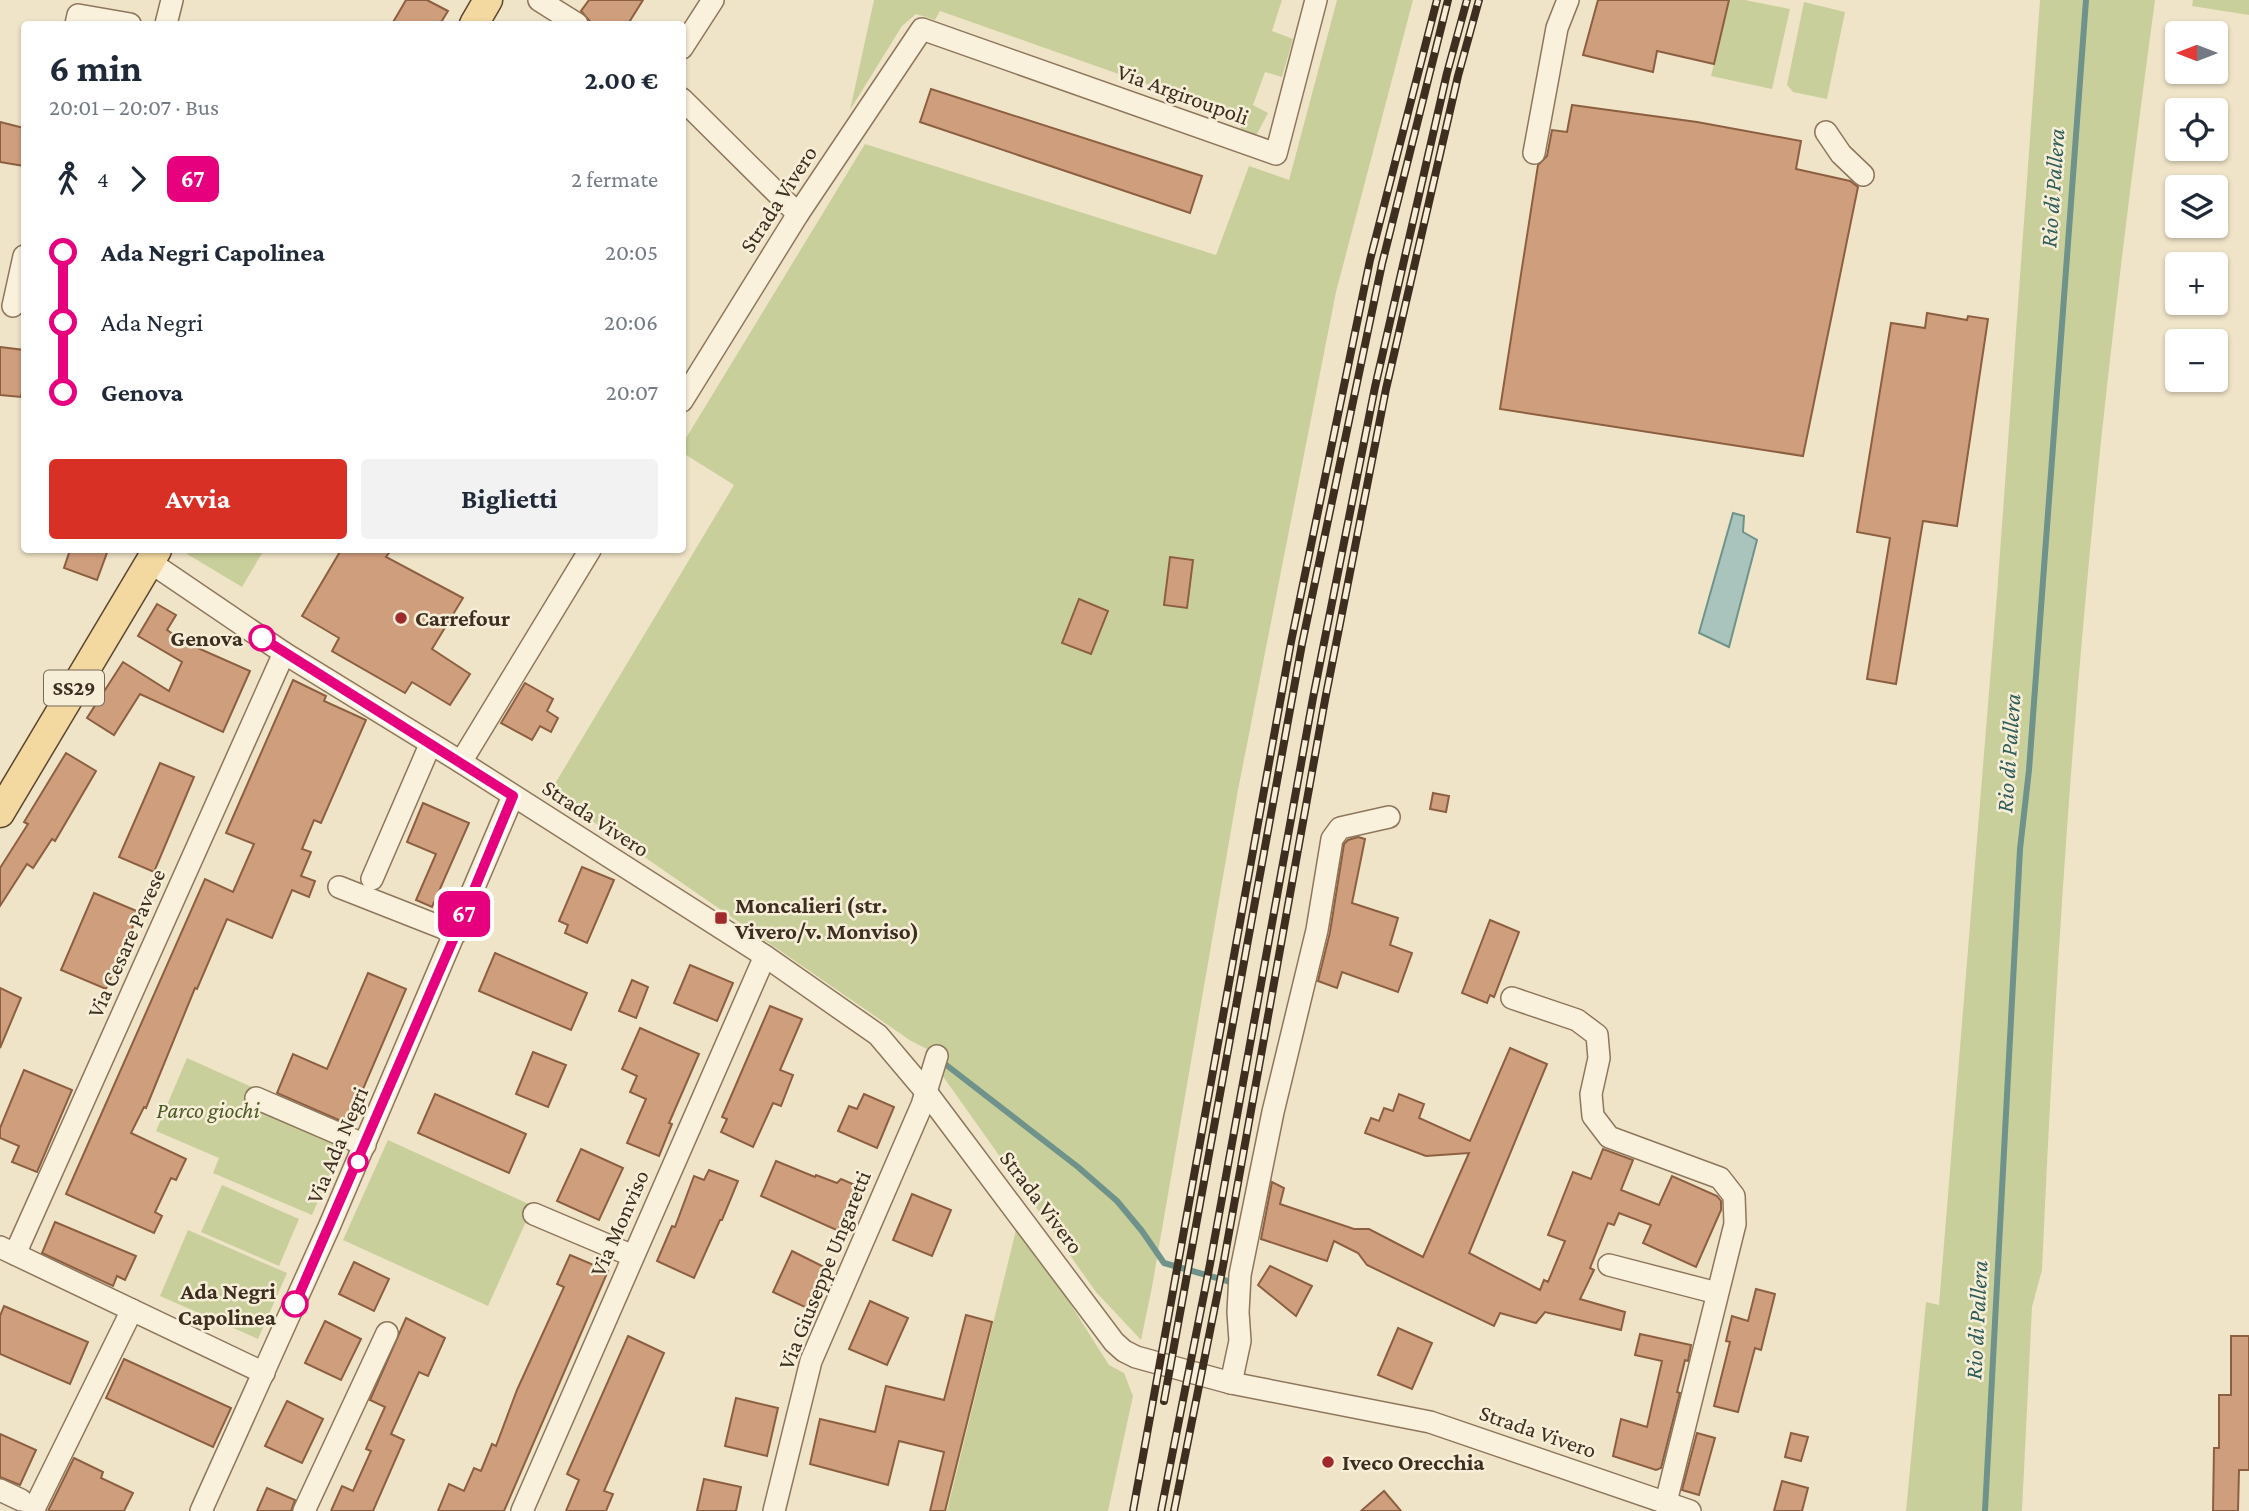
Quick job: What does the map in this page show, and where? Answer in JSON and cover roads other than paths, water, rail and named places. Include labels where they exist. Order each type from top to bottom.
[{"type":"main road","points":[[476,21],[488,0]]},
{"type":"main road","name":"SS29","points":[[3,801],[154,556]]},
{"type":"street","points":[[167,21],[172,0]]},
{"type":"street","points":[[539,0],[572,21]]},
{"type":"street","points":[[686,42],[713,0]]},
{"type":"street","name":"Via Argiroupoli","points":[[922,29],[1276,154],[1316,0]]},
{"type":"street","points":[[1534,153],[1557,27],[1568,0]]},
{"type":"street","points":[[77,21],[78,15],[113,21]]},
{"type":"street","name":"Strada Vivero","points":[[686,395],[798,214],[922,29]]},
{"type":"street","points":[[686,103],[798,214]]},
{"type":"street","points":[[1826,132],[1841,154],[1863,175]]},
{"type":"street","points":[[13,306],[21,270]]},
{"type":"street","points":[[460,762],[588,553]]},
{"type":"street","name":"Strada Vivero","points":[[154,556],[284,653],[765,956],[878,1035],[927,1093],[1114,1342],[1124,1351],[1136,1357],[1231,1383],[1430,1422],[1690,1511]]},
{"type":"street","name":"Via Cesare Pavese","points":[[8,1250],[284,653]]},
{"type":"street","points":[[372,879],[430,745]]},
{"type":"street","name":"Via Ada Negri","points":[[201,1511],[365,1145],[513,796]]},
{"type":"street","points":[[1231,1383],[1240,1341],[1240,1276],[1273,1112],[1317,930],[1332,839],[1340,828],[1389,817]]},
{"type":"street","points":[[339,887],[456,933]]},
{"type":"street","name":"Via Monviso","points":[[522,1511],[765,956]]},
{"type":"street","points":[[1512,998],[1577,1020],[1597,1035],[1600,1058],[1591,1094],[1593,1116],[1608,1137],[1720,1178],[1734,1196],[1735,1224],[1666,1502]]},
{"type":"street","name":"Via Giuseppe Ungaretti","points":[[774,1511],[811,1361],[927,1093],[937,1056]]},
{"type":"street","points":[[256,1098],[365,1145]]},
{"type":"street","points":[[534,1214],[634,1256]]},
{"type":"street","points":[[8,1250],[264,1373]]},
{"type":"street","points":[[1609,1265],[1717,1293]]},
{"type":"street","points":[[0,1490],[27,1505],[132,1310]]},
{"type":"street","points":[[304,1511],[387,1333]]},
{"type":"water","points":[[1733,513],[1744,516],[1743,532],[1757,540],[1729,647],[1699,633]]},
{"type":"waterway","name":"Rio di Pallera","points":[[1985,1511],[2020,849],[2029,770],[2086,0]]},
{"type":"waterway","points":[[945,1064],[1078,1167],[1117,1201],[1164,1263],[1231,1282]]},
{"type":"railway","points":[[1133,1511],[1291,642],[1370,260],[1437,0]]},
{"type":"railway","points":[[1164,1401],[1302,644],[1382,264],[1448,0]]},
{"type":"railway","points":[[1161,1511],[1210,1264],[1313,698],[1375,387],[1447,73],[1467,0]]},
{"type":"railway","points":[[1174,1511],[1223,1266],[1325,700],[1386,389],[1458,76],[1479,0]]},
{"type":"place","name":"Carrefour","points":[[401,618]]},
{"type":"place","name":"Genova","points":[[262,638]]},
{"type":"place","name":"Moncalieri (str. Vivero/v. Monviso)","points":[[721,918]]},
{"type":"place","name":"Ada Negri Capolinea","points":[[295,1304]]},
{"type":"place","name":"Iveco Orecchia","points":[[1328,1462]]},
{"type":"park label","name":"Parco giochi","points":[[208,1110]]}]
